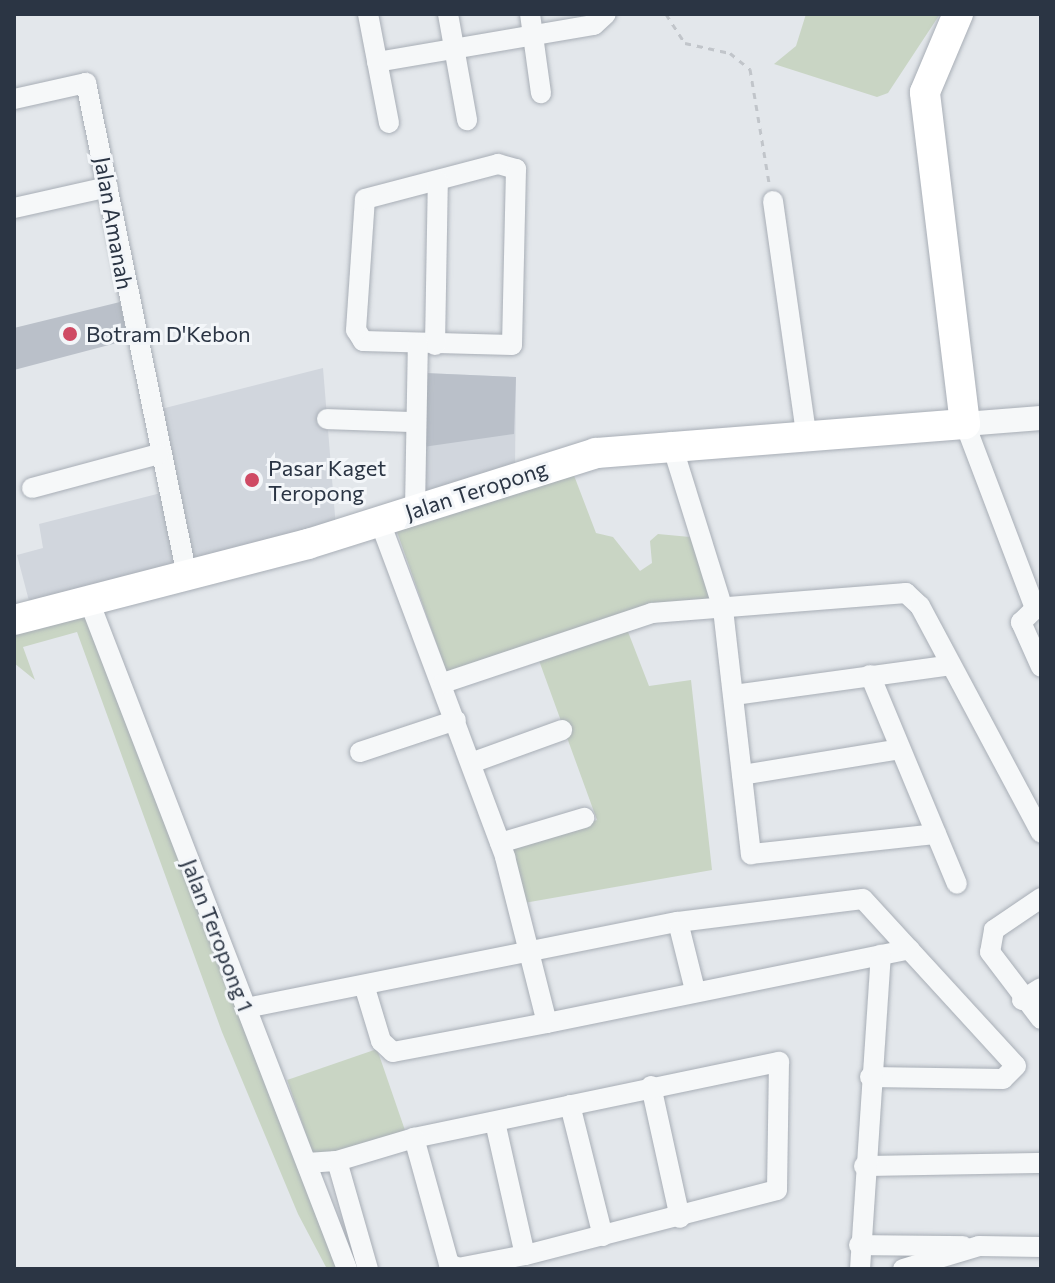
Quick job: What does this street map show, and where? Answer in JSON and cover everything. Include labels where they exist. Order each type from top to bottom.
[{"type":"main road","points":[[958,14],[925,92],[972,423]]},
{"type":"main road","name":"Jalan Teropong","points":[[14,620],[380,522],[596,453],[671,442],[972,423]]},
{"type":"street","points":[[368,14],[389,123]]},
{"type":"street","points":[[448,14],[467,120]]},
{"type":"street","points":[[377,62],[453,47],[532,22],[594,25],[606,14]]},
{"type":"street","points":[[532,22],[541,93]]},
{"type":"street","name":"Jalan Amanah","points":[[14,99],[86,83],[159,454],[187,576]]},
{"type":"street","points":[[498,164],[516,169],[517,340],[503,348],[427,344],[363,341],[356,330],[363,206],[374,192],[438,181],[498,164]]},
{"type":"street","points":[[415,509],[415,422],[427,344],[438,181]]},
{"type":"street","points":[[14,208],[108,187]]},
{"type":"street","points":[[773,201],[806,434]]},
{"type":"street","points":[[1041,418],[972,423],[1037,604],[1021,622],[1041,667]]},
{"type":"street","points":[[327,419],[415,422]]},
{"type":"street","points":[[671,442],[723,609],[748,844],[758,856],[936,834]]},
{"type":"street","points":[[32,488],[159,454]]},
{"type":"street","points":[[380,522],[443,683],[500,843],[547,1023]]},
{"type":"street","points":[[443,683],[589,629],[652,613],[906,593],[920,606],[946,666],[1041,833]]},
{"type":"street","name":"Jalan Teropong 1","points":[[89,601],[347,1269]]},
{"type":"street","points":[[734,695],[946,666]]},
{"type":"street","points":[[870,675],[957,884]]},
{"type":"street","points":[[360,752],[456,720]]},
{"type":"street","points":[[471,763],[562,730]]},
{"type":"street","points":[[742,775],[900,749]]},
{"type":"street","points":[[500,843],[584,818]]},
{"type":"street","points":[[1041,898],[994,930],[990,941],[995,963],[1022,1000],[1041,1019]]},
{"type":"street","points":[[246,1008],[530,949],[678,922],[863,899],[910,949],[954,1006],[1016,1066],[1003,1079],[870,1077]]},
{"type":"street","points":[[678,922],[695,990]]},
{"type":"street","points":[[364,985],[381,1041],[393,1052],[910,949]]},
{"type":"street","points":[[860,1269],[864,1166],[881,955]]},
{"type":"street","points":[[1022,1000],[1041,988]]},
{"type":"street","points":[[307,1163],[337,1161],[414,1138],[651,1086],[779,1062],[777,1190],[680,1218],[525,1255],[459,1268],[449,1264],[414,1138]]},
{"type":"street","points":[[651,1086],[680,1218]]},
{"type":"street","points":[[570,1105],[603,1236]]},
{"type":"street","points":[[495,1122],[525,1255]]},
{"type":"street","points":[[337,1161],[368,1269]]},
{"type":"street","points":[[864,1166],[1041,1163]]},
{"type":"street","points":[[859,1245],[979,1246],[1029,1255]]},
{"type":"street","points":[[903,1269],[939,1265],[979,1246]]},
{"type":"path","points":[[666,14],[685,43],[730,53],[750,69],[773,201]]},
{"type":"shaded area","name":"Pasar Kaget Teropong","points":[[323,368],[336,528],[194,567],[157,410]]},
{"type":"shaded area","points":[[424,373],[516,377],[515,467],[423,497]]},
{"type":"shaded area","points":[[161,493],[180,567],[29,601],[17,555],[43,548],[39,524]]},
{"type":"green space","points":[[806,14],[940,14],[888,93],[877,97],[774,64],[796,46]]},
{"type":"green space","points":[[570,465],[596,533],[613,537],[640,571],[652,563],[650,541],[658,534],[690,537],[715,605],[448,676],[396,529]]},
{"type":"green space","points":[[90,613],[340,1269],[327,1269],[298,1214],[222,1032],[77,632],[23,647],[35,680],[14,663],[14,632]]},
{"type":"green space","points":[[625,624],[649,686],[691,680],[712,870],[524,903],[506,848],[597,820],[537,655]]},
{"type":"green space","points":[[377,1049],[405,1131],[316,1162],[287,1080]]},
{"type":"building","name":"Botram D'Kebon","points":[[120,302],[128,340],[14,370],[14,328]]},
{"type":"building","points":[[424,373],[516,377],[514,434],[423,447]]},
{"type":"place","name":"Botram D'Kebon","points":[[70,334]]},
{"type":"place","name":"Pasar Kaget Teropong","points":[[252,480]]}]
